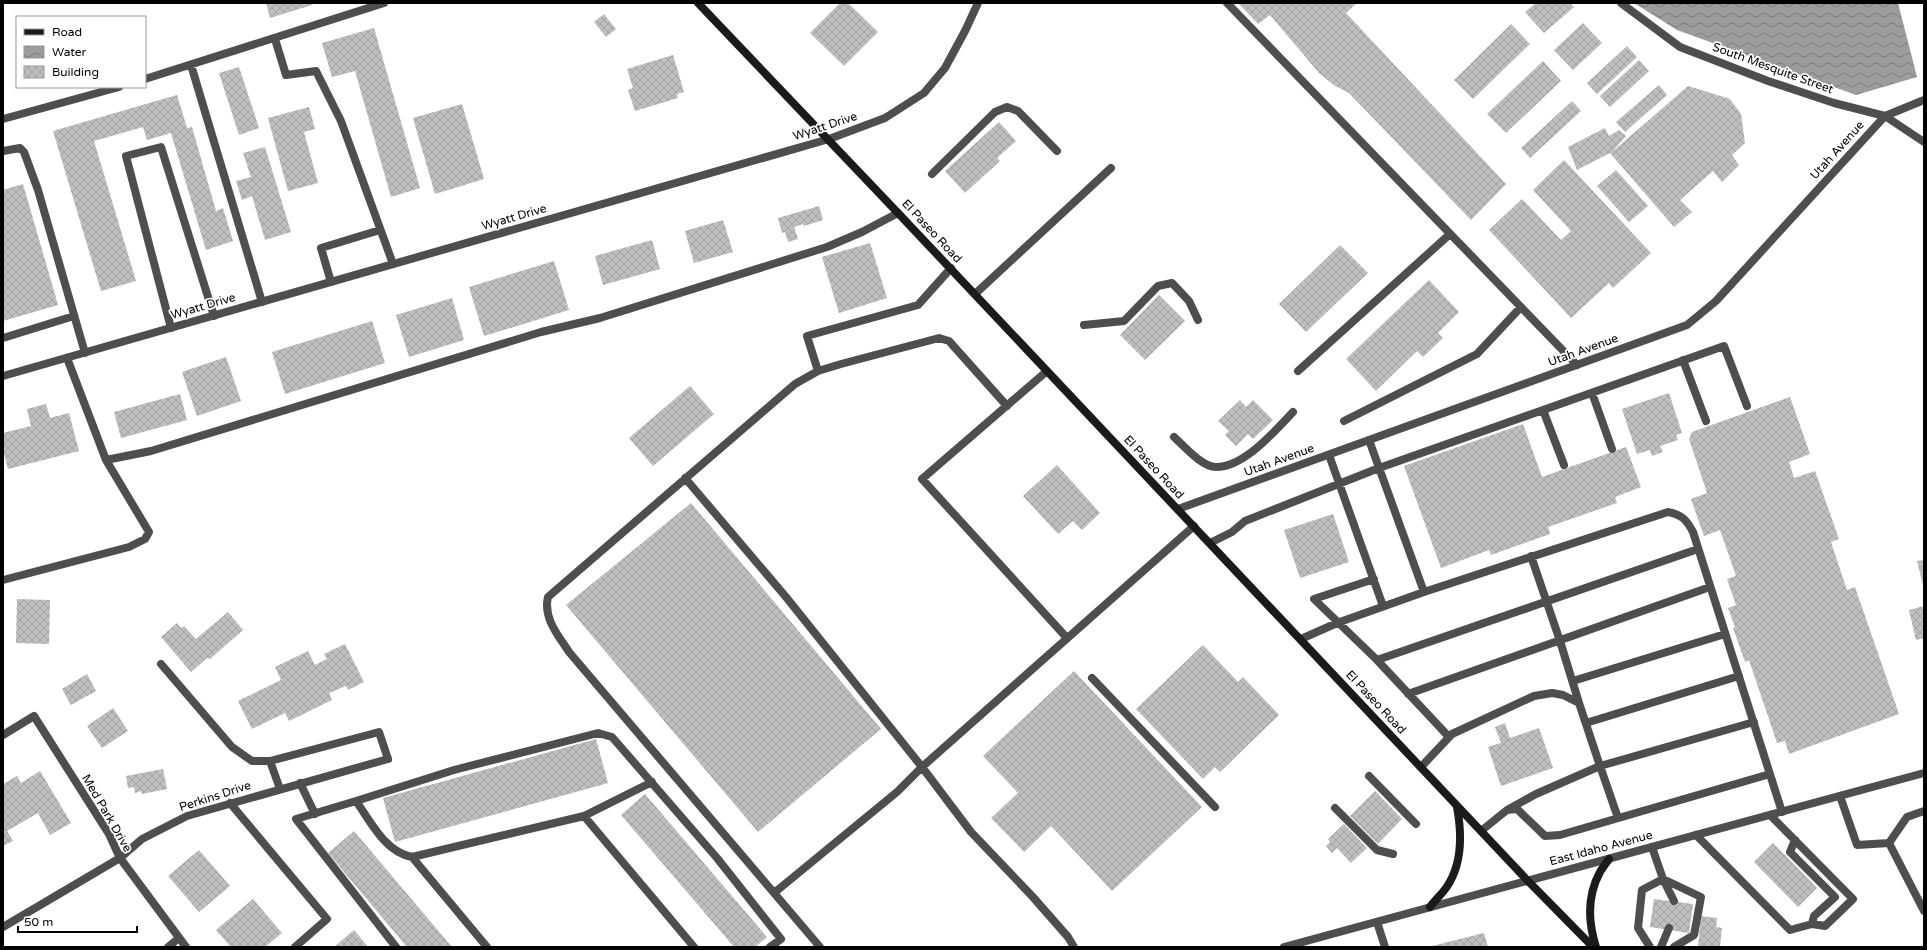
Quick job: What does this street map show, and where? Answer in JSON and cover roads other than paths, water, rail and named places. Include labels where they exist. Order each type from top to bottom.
[{"type":"main road","name":"El Paseo Road","points":[[698,3],[951,268],[1528,881],[1593,947]]},
{"type":"main road","points":[[1430,907],[1445,889],[1458,865],[1461,844],[1457,806]]},
{"type":"main road","points":[[1596,947],[1591,930],[1591,897],[1597,879],[1609,859]]},
{"type":"street","points":[[146,79],[275,39],[384,3]]},
{"type":"street","name":"Wyatt Drive","points":[[3,376],[829,139],[885,118],[924,93],[945,68],[978,3]]},
{"type":"street","points":[[1227,3],[1577,365]]},
{"type":"street","name":"South Mesquite Street","points":[[1621,3],[1680,47],[1768,81],[1834,103],[1884,116],[1924,142]]},
{"type":"street","points":[[275,39],[286,75],[316,71],[341,121],[393,264]]},
{"type":"street","points":[[191,65],[262,302]]},
{"type":"street","points":[[3,119],[115,88]]},
{"type":"street","name":"Utah Avenue","points":[[1178,509],[1687,325],[1716,301],[1884,116],[1924,100]]},
{"type":"street","points":[[932,174],[996,112],[1007,107],[1018,111],[1057,151]]},
{"type":"street","points":[[171,328],[126,156],[161,147],[214,316]]},
{"type":"street","points":[[3,151],[20,148],[24,152],[38,190],[85,353]]},
{"type":"street","points":[[975,294],[1111,168]]},
{"type":"street","points":[[106,460],[151,451],[541,332],[600,318],[827,247],[862,232],[898,213]]},
{"type":"street","points":[[332,282],[321,248],[380,230]]},
{"type":"street","points":[[1298,371],[1450,234]]},
{"type":"street","points":[[818,371],[807,336],[918,305],[951,268]]},
{"type":"street","points":[[1084,325],[1124,321],[1158,286],[1172,283],[1190,301],[1198,320]]},
{"type":"street","points":[[1344,421],[1477,354],[1521,307]]},
{"type":"street","points":[[3,338],[74,316]]},
{"type":"street","points":[[820,947],[569,652],[555,630],[546,608],[548,597],[795,384],[818,371],[939,338],[948,341],[1007,406]]},
{"type":"street","points":[[1210,543],[1232,532],[1245,521],[1379,468],[1724,346],[1747,406]]},
{"type":"street","points":[[3,580],[129,547],[145,539],[149,532],[106,460],[67,358]]},
{"type":"street","points":[[1683,360],[1706,421]]},
{"type":"street","points":[[1047,371],[922,479],[1067,638]]},
{"type":"street","points":[[1592,393],[1612,449]]},
{"type":"street","points":[[1543,410],[1564,465]]},
{"type":"street","points":[[1174,437],[1198,460],[1216,467],[1233,462],[1250,454],[1293,412]]},
{"type":"street","points":[[1369,440],[1424,592]]},
{"type":"street","points":[[1329,455],[1383,606]]},
{"type":"street","points":[[685,478],[786,597],[922,767],[971,832],[1068,936],[1074,947]]},
{"type":"street","points":[[1300,640],[1337,623],[1383,606],[1531,556],[1668,512],[1676,514],[1686,520],[1692,532],[1782,812]]},
{"type":"street","points":[[774,893],[897,792],[922,767],[1194,526]]},
{"type":"street","points":[[1376,660],[1698,549]]},
{"type":"street","points":[[1531,556],[1618,818]]},
{"type":"street","points":[[1374,579],[1314,600],[1376,660],[1449,737]]},
{"type":"street","points":[[1408,694],[1710,587]]},
{"type":"street","points":[[1572,681],[1725,634]]},
{"type":"street","points":[[161,664],[232,747],[252,761],[270,761],[280,789]]},
{"type":"street","points":[[1586,723],[1739,676]]},
{"type":"street","points":[[1092,678],[1215,807]]},
{"type":"street","points":[[1421,767],[1449,737],[1498,711],[1534,696],[1552,693],[1563,695],[1579,703]]},
{"type":"street","name":"Med Park Drive","points":[[3,735],[34,716],[109,834],[120,858],[186,947]]},
{"type":"street","points":[[1481,831],[1507,810],[1536,794],[1600,766],[1754,722]]},
{"type":"street","name":"Perkins Drive","points":[[3,927],[120,858],[142,839],[181,819],[230,803],[388,759],[379,732],[270,761]]},
{"type":"street","points":[[396,947],[296,820],[454,770],[598,733],[612,737],[718,858],[781,939],[770,947]]},
{"type":"street","name":"East Idaho Avenue","points":[[1284,947],[1924,773]]},
{"type":"street","points":[[1507,810],[1517,809],[1525,815],[1542,834],[1549,837],[1770,774]]},
{"type":"street","points":[[1369,776],[1416,824]]},
{"type":"street","points":[[356,800],[390,847],[402,855],[412,857],[584,816],[652,782]]},
{"type":"street","points":[[300,783],[314,814]]},
{"type":"street","points":[[1840,796],[1857,845],[1889,843]]},
{"type":"street","points":[[230,803],[327,919],[295,947]]},
{"type":"street","points":[[1335,808],[1376,850],[1393,854]]},
{"type":"street","points":[[1889,843],[1907,817],[1924,811]]},
{"type":"street","points":[[1696,835],[1790,930],[1812,924],[1825,926],[1853,899],[1770,815]]},
{"type":"street","points":[[584,816],[694,947]]},
{"type":"street","points":[[1795,840],[1790,852],[1835,897],[1814,916],[1812,924]]},
{"type":"street","points":[[1889,843],[1924,911]]},
{"type":"street","points":[[1652,847],[1663,879],[1674,901]]},
{"type":"street","points":[[412,857],[487,947]]},
{"type":"street","points":[[1650,947],[1638,928],[1642,890],[1663,879]]},
{"type":"street","points":[[1663,879],[1701,897],[1694,935],[1674,947]]},
{"type":"street","points":[[1377,922],[1385,947]]},
{"type":"street","points":[[1661,947],[1669,928]]},
{"type":"street","points":[[168,947],[179,938]]},
{"type":"water","points":[[1634,3],[1898,3],[1917,77],[1856,95],[1677,30]]}]
